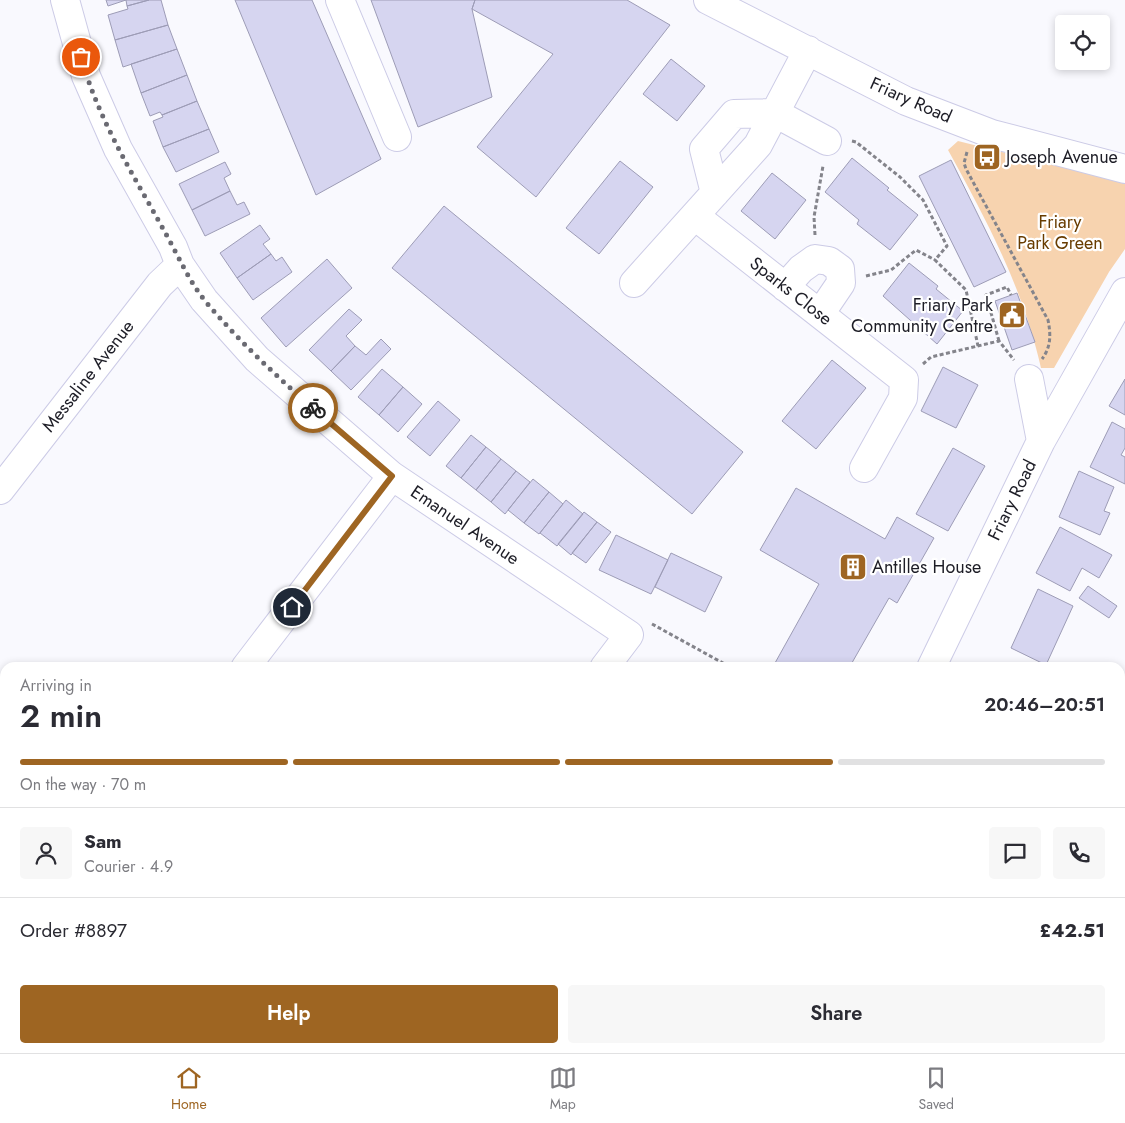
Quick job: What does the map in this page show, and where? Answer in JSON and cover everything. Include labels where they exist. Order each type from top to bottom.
[{"type":"street","name":"Emanuel Avenue","points":[[66,0],[86,76],[118,149],[173,247],[180,265],[204,300],[257,359],[392,476],[629,635]]},
{"type":"street","points":[[340,0],[397,137]]},
{"type":"street","name":"Friary Road","points":[[708,0],[906,101],[974,127],[1064,154],[1125,169]]},
{"type":"street","points":[[634,283],[758,145],[808,50]]},
{"type":"street","points":[[715,193],[704,149],[734,114],[775,113],[827,140]]},
{"type":"street","name":"Sparks Close","points":[[695,216],[904,380]]},
{"type":"street","points":[[785,287],[801,269],[815,259],[829,261],[840,269],[841,283],[820,314]]},
{"type":"street","name":"Messaline Avenue","points":[[0,490],[160,284],[180,265]]},
{"type":"street","name":"Friary Road","points":[[934,662],[1040,441],[1125,292]]},
{"type":"street","name":"Friary Road","points":[[1029,379],[1040,441]]},
{"type":"street","points":[[864,468],[903,398],[904,380]]},
{"type":"street","points":[[250,662],[392,476]]},
{"type":"street","points":[[609,662],[629,635]]},
{"type":"path","points":[[974,127],[964,163],[966,169],[1048,320],[1051,335],[1048,351],[1029,379],[999,341],[986,295],[1007,287],[1011,295]]},
{"type":"path","points":[[815,259],[814,217],[827,140],[856,142],[900,177],[923,200],[947,246],[935,260]]},
{"type":"path","points":[[841,283],[891,270],[916,250],[935,260],[966,290],[978,346]]},
{"type":"path","points":[[904,380],[931,357],[999,341]]},
{"type":"path","points":[[629,635],[652,623],[721,662]]},
{"type":"green space","name":"Friary Park Green","points":[[958,141],[1125,183],[1125,249],[1109,272],[1054,368],[1041,368],[1014,283],[990,229],[948,150]]},
{"type":"building","points":[[106,0],[126,0],[108,6]]},
{"type":"building","points":[[126,0],[149,0],[127,6]]},
{"type":"building","points":[[149,0],[161,0],[168,25],[115,40],[108,15],[128,9],[127,6]]},
{"type":"building","points":[[235,0],[312,0],[381,159],[316,195]]},
{"type":"building","points":[[371,0],[475,0],[472,9],[492,97],[418,127]]},
{"type":"building","points":[[475,0],[627,0],[670,25],[536,197],[477,147],[553,54],[472,9]]},
{"type":"building","points":[[168,25],[177,49],[123,67],[115,40]]},
{"type":"building","points":[[177,49],[187,75],[141,93],[131,64]]},
{"type":"building","points":[[671,59],[705,86],[677,121],[643,94]]},
{"type":"building","points":[[187,75],[197,101],[162,115],[160,112],[150,116],[141,93]]},
{"type":"building","points":[[197,101],[209,129],[163,147],[153,121],[163,117],[162,115]]},
{"type":"building","points":[[209,129],[219,152],[176,172],[163,147]]},
{"type":"building","points":[[852,158],[918,215],[890,250],[857,224],[859,220],[825,192]]},
{"type":"building","points":[[951,160],[1006,272],[974,287],[919,176]]},
{"type":"building","points":[[620,161],[653,187],[599,254],[566,228]]},
{"type":"building","points":[[225,162],[231,174],[224,178],[230,191],[192,210],[179,184]]},
{"type":"building","points":[[772,173],[806,200],[775,239],[741,211]]},
{"type":"building","points":[[230,191],[237,205],[244,202],[250,214],[205,236],[192,210]]},
{"type":"building","points":[[444,206],[743,452],[692,514],[392,268]]},
{"type":"building","points":[[260,225],[270,239],[263,244],[271,254],[237,278],[220,253]]},
{"type":"building","points":[[271,254],[276,261],[282,257],[292,272],[253,300],[237,278]]},
{"type":"building","points":[[327,259],[352,288],[286,347],[261,318]]},
{"type":"building","points":[[909,263],[938,286],[936,289],[963,311],[937,344],[883,296]]},
{"type":"building","name":"Friary Park Community Centre","points":[[1017,293],[1035,342],[1012,350],[995,301]]},
{"type":"building","points":[[349,309],[362,320],[346,336],[355,346],[331,371],[309,350]]},
{"type":"building","points":[[381,339],[391,349],[351,390],[331,371],[355,346],[366,355]]},
{"type":"building","points":[[832,360],[866,388],[816,449],[782,421]]},
{"type":"building","points":[[943,367],[978,385],[956,428],[921,411]]},
{"type":"building","points":[[382,369],[403,387],[379,415],[358,397]]},
{"type":"building","points":[[1125,379],[1125,415],[1109,406]]},
{"type":"building","points":[[403,387],[422,404],[398,432],[379,415]]},
{"type":"building","points":[[438,401],[460,420],[430,456],[407,437]]},
{"type":"building","points":[[1112,422],[1125,429],[1125,448],[1121,455],[1125,457],[1125,484],[1090,467]]},
{"type":"building","points":[[471,435],[486,447],[461,478],[446,466]]},
{"type":"building","points":[[486,447],[501,459],[476,490],[461,478]]},
{"type":"building","points":[[953,448],[985,466],[948,531],[916,514]]},
{"type":"building","points":[[501,459],[516,471],[491,502],[476,490]]},
{"type":"building","points":[[516,471],[530,482],[505,514],[491,502]]},
{"type":"building","points":[[1079,471],[1114,487],[1104,511],[1110,513],[1100,535],[1059,517]]},
{"type":"building","points":[[533,479],[549,492],[524,523],[508,510]]},
{"type":"building","name":"Antilles House","points":[[796,488],[885,539],[897,517],[934,538],[897,603],[889,598],[852,662],[776,662],[819,584],[760,550]]},
{"type":"building","points":[[549,492],[563,504],[539,534],[524,523]]},
{"type":"building","points":[[566,500],[583,514],[557,546],[540,533]]},
{"type":"building","points":[[584,512],[597,522],[571,555],[558,544]]},
{"type":"building","points":[[597,522],[611,532],[586,563],[572,553]]},
{"type":"building","points":[[1060,527],[1112,555],[1099,578],[1082,568],[1070,591],[1036,573]]},
{"type":"building","points":[[616,535],[668,560],[651,594],[599,570]]},
{"type":"building","points":[[671,553],[722,577],[705,612],[655,587]]},
{"type":"building","points":[[1088,586],[1117,606],[1109,618],[1079,598]]},
{"type":"building","points":[[1038,589],[1073,606],[1047,662],[1040,662],[1011,648]]},
{"type":"way so far","points":[[81,57],[86,76],[118,149],[173,247],[180,265],[204,300],[257,359],[313,408]]},
{"type":"place","name":"Joseph Avenue","points":[[987,157]]},
{"type":"place","name":"Friary Park Community Centre","points":[[1012,315]]},
{"type":"place","name":"Antilles House","points":[[853,567]]},
{"type":"route","points":[[292,607],[392,476],[313,408]]}]
